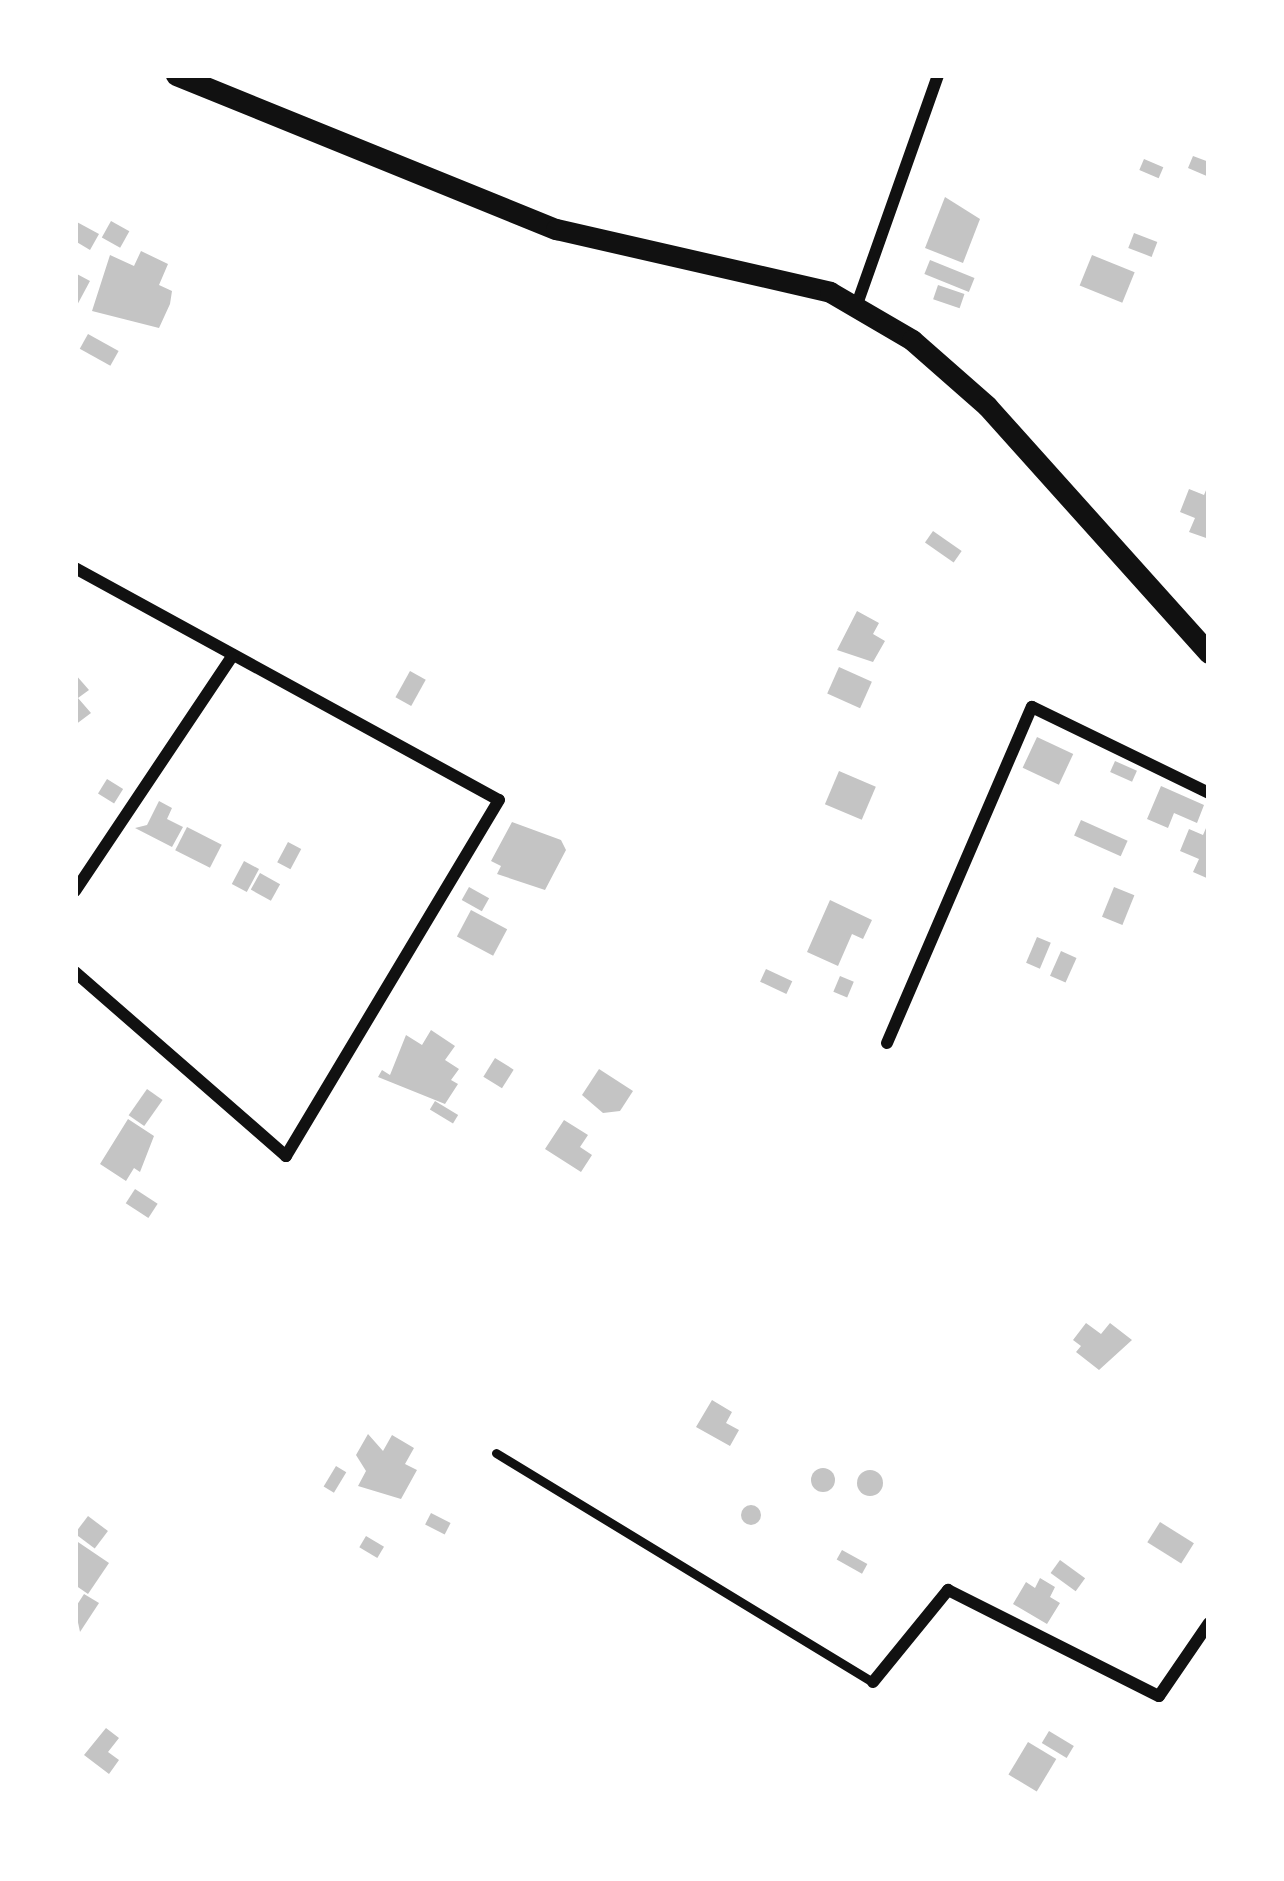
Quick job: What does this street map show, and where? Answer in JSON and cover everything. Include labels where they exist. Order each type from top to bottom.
[{"type":"street","points":[[176,75],[556,229],[830,292],[913,340],[987,406],[1209,653]]},
{"type":"street","points":[[856,307],[938,75]]},
{"type":"street","points":[[75,568],[499,800],[286,1156],[75,972]]},
{"type":"street","points":[[75,891],[233,655]]},
{"type":"street","points":[[887,1043],[1032,707],[1209,793]]},
{"type":"street","points":[[873,1682],[948,1590],[1159,1696],[1209,1622]]},
{"type":"lane","points":[[496,1453],[873,1682]]},
{"type":"building","points":[[1193,156],[1209,162],[1209,177],[1188,168]]},
{"type":"building","points":[[1144,159],[1163,167],[1159,178],[1139,170]]},
{"type":"building","points":[[945,197],[980,219],[963,263],[925,248]]},
{"type":"building","points":[[75,221],[99,234],[90,250],[75,241]]},
{"type":"building","points":[[111,221],[129,231],[120,248],[102,238]]},
{"type":"building","points":[[1134,233],[1157,242],[1152,257],[1128,248]]},
{"type":"building","points":[[141,251],[168,264],[159,285],[172,291],[159,328],[92,311],[110,255],[134,266]]},
{"type":"building","points":[[1092,255],[1135,272],[1122,303],[1080,286]]},
{"type":"building","points":[[930,260],[975,278],[969,292],[924,274]]},
{"type":"building","points":[[75,273],[90,281],[75,309]]},
{"type":"building","points":[[938,285],[964,294],[960,308],[933,299]]},
{"type":"building","points":[[88,334],[119,351],[110,366],[80,349]]},
{"type":"building","points":[[1209,483],[1209,539],[1189,532],[1195,518],[1180,512],[1189,489],[1204,495]]},
{"type":"building","points":[[933,531],[962,551],[954,563],[925,542]]},
{"type":"building","points":[[857,611],[879,623],[873,634],[885,641],[873,662],[837,650]]},
{"type":"building","points":[[839,667],[872,682],[860,708],[827,693]]},
{"type":"building","points":[[410,671],[426,680],[411,706],[395,697]]},
{"type":"building","points":[[75,674],[89,690],[78,698],[91,713],[75,725]]},
{"type":"building","points":[[1037,737],[1073,754],[1059,785],[1023,768]]},
{"type":"building","points":[[1115,761],[1137,771],[1132,782],[1110,772]]},
{"type":"building","points":[[839,771],[876,787],[862,820],[825,804]]},
{"type":"building","points":[[107,779],[123,789],[114,803],[98,793]]},
{"type":"building","points":[[1161,786],[1204,805],[1197,823],[1174,813],[1168,828],[1147,819]]},
{"type":"building","points":[[159,801],[172,808],[167,819],[183,827],[172,847],[135,828],[147,825]]},
{"type":"building","points":[[1081,820],[1128,841],[1121,856],[1074,836]]},
{"type":"building","points":[[1209,821],[1209,879],[1193,872],[1199,859],[1180,851],[1189,829],[1203,835]]},
{"type":"building","points":[[512,822],[561,840],[566,850],[545,890],[497,874],[501,866],[491,861]]},
{"type":"building","points":[[187,827],[222,845],[210,868],[175,850]]},
{"type":"building","points":[[288,842],[301,849],[290,869],[277,862]]},
{"type":"building","points":[[244,861],[259,869],[247,892],[232,884]]},
{"type":"building","points":[[260,873],[280,884],[271,901],[251,890]]},
{"type":"building","points":[[469,887],[489,898],[482,911],[462,900]]},
{"type":"building","points":[[1114,887],[1134,895],[1122,925],[1102,917]]},
{"type":"building","points":[[830,900],[872,920],[863,939],[852,934],[838,966],[807,952]]},
{"type":"building","points":[[471,910],[507,929],[493,956],[457,936]]},
{"type":"building","points":[[1037,937],[1051,943],[1040,969],[1026,963]]},
{"type":"building","points":[[1061,951],[1077,958],[1066,983],[1050,976]]},
{"type":"building","points":[[766,969],[792,981],[786,994],[760,982]]},
{"type":"building","points":[[840,976],[854,982],[847,998],[833,992]]},
{"type":"building","points":[[431,1030],[455,1046],[445,1060],[459,1069],[451,1080],[458,1084],[445,1104],[378,1077],[382,1070],[390,1075],[406,1035],[422,1045]]},
{"type":"building","points":[[495,1058],[514,1070],[502,1088],[483,1077]]},
{"type":"building","points":[[599,1069],[633,1091],[620,1111],[603,1113],[582,1095]]},
{"type":"building","points":[[147,1089],[163,1100],[144,1126],[129,1115]]},
{"type":"building","points":[[435,1101],[458,1115],[453,1123],[430,1110]]},
{"type":"building","points":[[128,1119],[154,1136],[140,1172],[134,1168],[126,1181],[100,1164]]},
{"type":"building","points":[[564,1120],[588,1135],[580,1147],[592,1155],[581,1172],[545,1149]]},
{"type":"building","points":[[135,1189],[158,1204],[148,1218],[126,1203]]},
{"type":"building","points":[[1086,1323],[1101,1334],[1110,1323],[1132,1340],[1099,1370],[1076,1352],[1081,1346],[1073,1340]]},
{"type":"building","points":[[712,1400],[732,1412],[726,1423],[739,1430],[730,1446],[696,1427]]},
{"type":"building","points":[[368,1434],[383,1451],[392,1435],[414,1448],[405,1464],[417,1470],[401,1499],[358,1486],[366,1471],[356,1455]]},
{"type":"building","points":[[336,1466],[346,1472],[334,1493],[324,1487]]},
{"type":"building","points":[[823,1468],[832,1471],[832,1489],[823,1492],[814,1489],[811,1480],[814,1471]]},
{"type":"building","points":[[870,1470],[883,1483],[870,1496],[857,1483]]},
{"type":"building","points":[[751,1505],[761,1515],[751,1525],[741,1515]]},
{"type":"building","points":[[431,1513],[451,1523],[445,1535],[425,1525]]},
{"type":"building","points":[[88,1516],[108,1531],[95,1549],[75,1534]]},
{"type":"building","points":[[1160,1522],[1194,1543],[1181,1564],[1147,1542]]},
{"type":"building","points":[[366,1536],[384,1547],[377,1558],[359,1547]]},
{"type":"building","points":[[75,1540],[109,1563],[88,1594],[75,1585]]},
{"type":"building","points":[[842,1550],[867,1564],[862,1574],[837,1560]]},
{"type":"building","points":[[1060,1560],[1085,1578],[1076,1591],[1051,1573]]},
{"type":"building","points":[[1040,1578],[1055,1587],[1050,1597],[1060,1603],[1047,1624],[1013,1604],[1026,1582],[1035,1588]]},
{"type":"building","points":[[84,1594],[99,1603],[80,1632],[75,1608]]},
{"type":"building","points":[[106,1728],[119,1738],[108,1752],[119,1760],[109,1774],[84,1755]]},
{"type":"building","points":[[1049,1731],[1074,1746],[1067,1758],[1042,1743]]},
{"type":"building","points":[[1028,1742],[1056,1759],[1037,1792],[1008,1775]]}]
